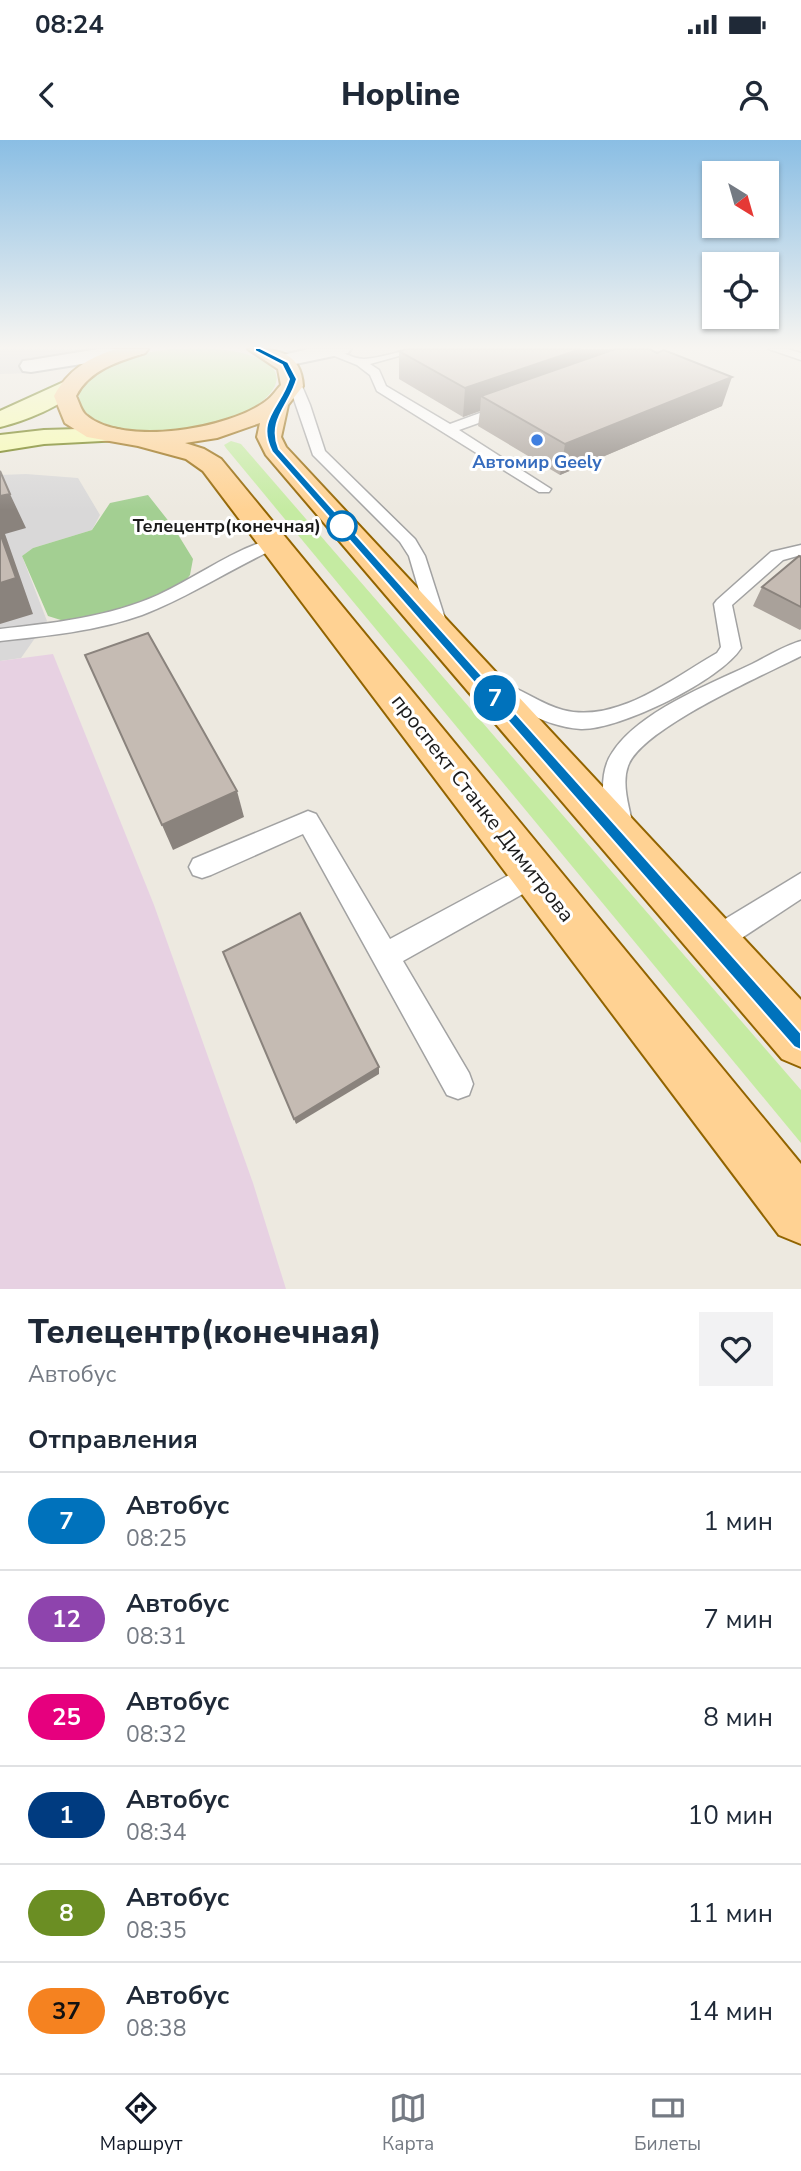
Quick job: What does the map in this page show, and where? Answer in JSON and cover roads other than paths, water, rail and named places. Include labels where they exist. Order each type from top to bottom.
[{"type":"main road","points":[[0,420],[42,403]]},
{"type":"main road","name":"проспект Станке Димитрова","points":[[65,403],[74,419],[97,431],[194,454],[212,466],[801,1213]]},
{"type":"main road","points":[[0,443],[44,437],[207,434],[248,422],[280,403]]},
{"type":"main road","points":[[277,406],[270,437],[275,450],[801,1040]]},
{"type":"lane","points":[[302,403],[318,452],[412,547],[443,639]]},
{"type":"lane","points":[[405,403],[544,489]]},
{"type":"lane","points":[[449,429],[511,407]]},
{"type":"lane","points":[[0,635],[58,629],[134,611],[166,598],[275,543]]},
{"type":"lane","points":[[476,677],[523,702],[560,717],[580,721],[615,717],[724,658],[731,648],[723,604],[778,556],[801,550]]},
{"type":"lane","points":[[625,845],[615,792],[617,764],[628,747],[660,721],[801,648]]},
{"type":"lane","points":[[202,867],[308,821],[458,1084]]},
{"type":"lane","points":[[385,956],[535,874]]},
{"type":"lane","points":[[712,942],[801,886]]},
{"type":"place","name":"Автомир Geely","points":[[537,440]]},
{"type":"place","name":"Телецентр(конечная)","points":[[342,526]]}]
